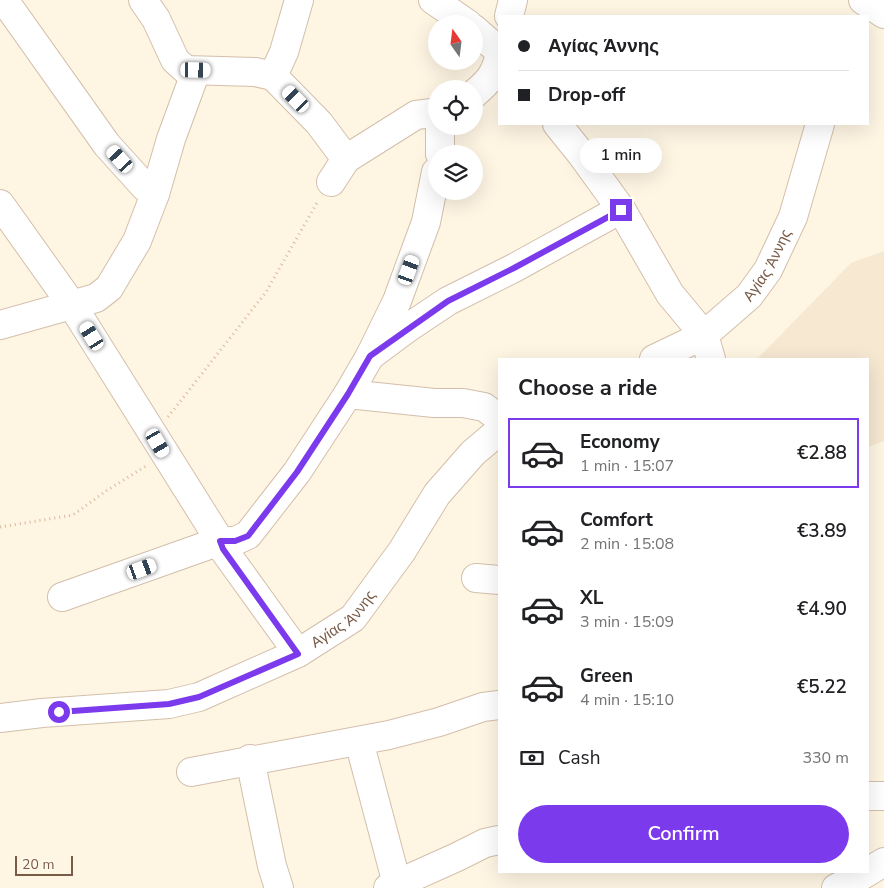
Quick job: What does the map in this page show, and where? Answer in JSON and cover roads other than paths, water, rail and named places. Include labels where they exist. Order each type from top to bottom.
[{"type":"street","points":[[4,0],[107,145],[144,187],[155,194]]},
{"type":"street","points":[[273,76],[284,52],[299,0]]},
{"type":"street","points":[[433,0],[455,15]]},
{"type":"street","points":[[510,15],[513,0]]},
{"type":"street","points":[[853,15],[858,0]]},
{"type":"street","points":[[863,0],[884,14]]},
{"type":"street","points":[[154,6],[175,60],[186,70],[255,72],[273,76],[319,123],[346,159]]},
{"type":"street","points":[[483,36],[498,50]]},
{"type":"street","points":[[483,86],[495,73],[498,62]]},
{"type":"street","points":[[0,325],[96,298],[109,288],[137,241],[155,194],[171,139],[196,70]]},
{"type":"street","points":[[331,182],[346,159],[416,115],[428,113]]},
{"type":"street","points":[[558,125],[582,155],[621,210],[670,294],[708,347]]},
{"type":"street","name":"Αγίας Άννης","points":[[658,358],[708,347],[768,270],[794,217],[820,125]]},
{"type":"street","points":[[62,597],[220,541],[235,541],[248,536],[297,472],[348,394],[370,356],[398,301],[423,231],[430,200]]},
{"type":"street","points":[[0,204],[72,305],[220,541],[223,549],[298,654]]},
{"type":"street","points":[[370,356],[448,301],[514,268],[621,210]]},
{"type":"street","points":[[348,394],[434,403],[464,403],[484,408],[498,417]]},
{"type":"street","name":"Αγίας Άννης","points":[[0,718],[42,713],[169,704],[199,697],[298,654],[353,618],[402,551],[437,494],[473,453],[498,432]]},
{"type":"street","points":[[191,772],[250,759],[359,741],[439,722],[483,707],[498,705]]},
{"type":"street","points":[[359,741],[393,886],[485,843],[498,840]]},
{"type":"street","points":[[250,759],[272,866],[279,888]]},
{"type":"street","points":[[869,796],[884,796]]},
{"type":"street","points":[[869,871],[884,862]]},
{"type":"street","points":[[836,888],[866,873]]}]
